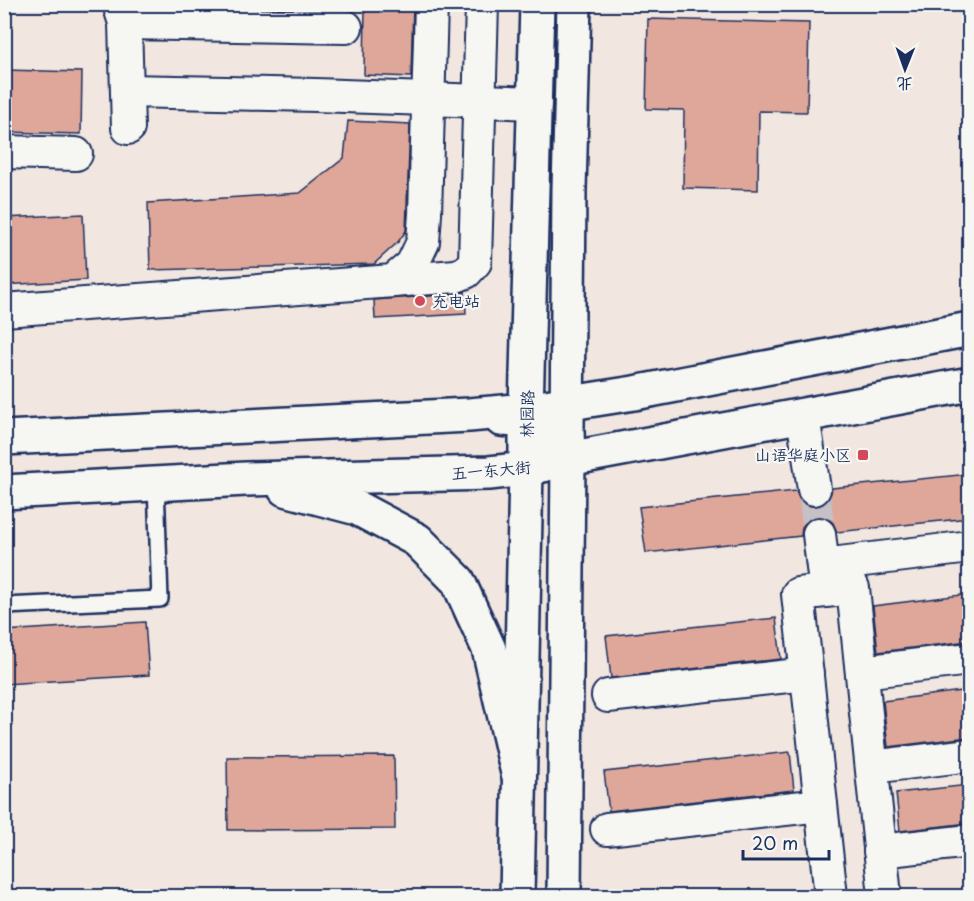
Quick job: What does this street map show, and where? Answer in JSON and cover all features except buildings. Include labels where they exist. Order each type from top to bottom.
[{"type":"main road","name":"林园路","points":[[517,897],[537,4]]},
{"type":"main road","points":[[564,897],[569,189],[574,4]]},
{"type":"main road","points":[[4,438],[469,415],[526,415],[568,403],[634,393],[969,329]]},
{"type":"main road","name":"五一东大街","points":[[4,492],[246,479],[489,473],[526,469],[568,459],[969,384]]},
{"type":"main road","points":[[526,415],[531,423],[546,434],[568,459]]},
{"type":"main road","points":[[246,479],[357,508],[417,540],[458,581],[489,650],[518,773]]},
{"type":"street","points":[[393,280],[412,265],[423,242],[431,4]]},
{"type":"street","points":[[4,310],[456,276],[466,272],[475,262],[482,4]]},
{"type":"street","points":[[128,128],[122,14],[346,27]]},
{"type":"street","points":[[127,91],[535,102]]},
{"type":"street","points":[[4,152],[76,154]]},
{"type":"street","points":[[803,416],[814,489]]},
{"type":"street","points":[[831,897],[798,594],[822,563],[969,548]]},
{"type":"street","points":[[822,563],[853,588],[885,897]]},
{"type":"street","points":[[862,672],[969,659]]},
{"type":"street","points":[[608,696],[807,674]]},
{"type":"street","points":[[872,767],[969,755]]},
{"type":"street","points":[[607,829],[821,805]]},
{"type":"street","points":[[880,850],[969,841]]},
{"type":"lane","points":[[4,606],[160,599],[156,484]]},
{"type":"tunnel","points":[[814,489],[819,534]]},
{"type":"place","name":"充电站","points":[[420,301]]},
{"type":"place","name":"山语华庭小区","points":[[863,455]]}]
